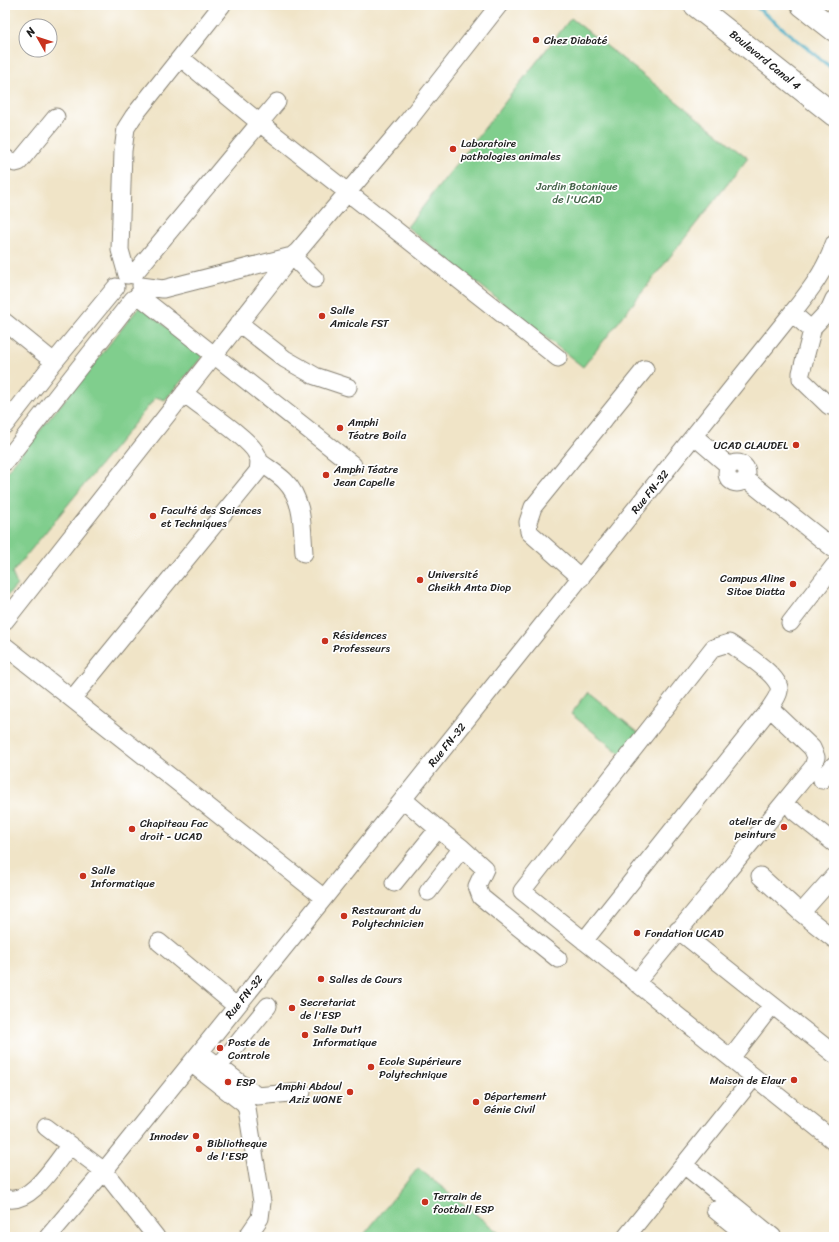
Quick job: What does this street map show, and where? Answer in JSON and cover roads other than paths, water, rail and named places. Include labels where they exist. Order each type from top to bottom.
[{"type":"main road","name":"Boulevard Canal 4","points":[[695,5],[834,115]]},
{"type":"main road","points":[[802,5],[834,30]]},
{"type":"street","points":[[222,5],[133,117],[126,128],[123,151],[120,250],[131,286],[214,355],[353,465]]},
{"type":"street","points":[[5,621],[292,256],[306,243],[408,122],[499,5]]},
{"type":"street","points":[[181,58],[261,124],[558,358]]},
{"type":"street","points":[[5,462],[131,286],[278,102]]},
{"type":"street","points":[[5,158],[15,163],[19,162],[56,117]]},
{"type":"street","name":"Rue FN-32","points":[[57,1233],[104,1171],[792,313],[817,279],[830,257],[834,244]]},
{"type":"street","points":[[5,425],[54,362],[131,286],[163,289],[292,256]]},
{"type":"street","points":[[292,256],[315,280]]},
{"type":"street","points":[[829,406],[802,379],[801,373],[813,326],[829,310],[834,299]]},
{"type":"street","points":[[792,313],[807,326],[813,326]]},
{"type":"street","points":[[5,322],[54,362]]},
{"type":"street","points":[[239,323],[285,359],[315,376],[348,387]]},
{"type":"street","points":[[581,578],[529,532],[528,522],[533,507],[645,369]]},
{"type":"street","points":[[184,393],[249,443],[256,452],[260,462],[285,481],[295,496],[301,513],[304,553]]},
{"type":"street","points":[[694,436],[729,466],[727,477],[731,481],[736,483],[746,479],[834,550]]},
{"type":"street","points":[[72,699],[247,485],[258,471],[260,462]]},
{"type":"street","points":[[790,623],[834,566]]},
{"type":"street","points":[[584,941],[770,708],[780,691],[778,683],[772,675],[729,643],[721,644],[713,648],[522,891],[636,983],[754,1077],[833,1138]]},
{"type":"street","points":[[5,646],[324,898]]},
{"type":"street","points":[[636,983],[813,767],[816,757],[812,748],[770,708]]},
{"type":"street","points":[[822,780],[834,765]]},
{"type":"street","points":[[403,800],[462,848],[485,869],[477,886],[481,897],[558,959]]},
{"type":"street","points":[[794,811],[834,843]]},
{"type":"street","points":[[394,883],[438,829]]},
{"type":"street","points":[[428,892],[462,848]]},
{"type":"street","points":[[760,876],[801,913],[834,939]]},
{"type":"street","points":[[801,913],[834,876]]},
{"type":"street","points":[[678,930],[834,1054]]},
{"type":"street","points":[[159,942],[236,1006]]},
{"type":"street","points":[[731,1058],[772,1005]]},
{"type":"street","points":[[219,1066],[268,1006]]},
{"type":"street","points":[[196,1057],[219,1066],[257,1096],[302,1092]]},
{"type":"street","points":[[196,1057],[244,1104],[247,1109],[262,1202],[260,1218],[247,1237]]},
{"type":"street","points":[[626,1237],[754,1077]]},
{"type":"street","points":[[46,1127],[104,1171],[156,1237]]},
{"type":"street","points":[[5,1198],[10,1200],[22,1198],[33,1190],[70,1145]]},
{"type":"street","points":[[684,1164],[773,1237]]},
{"type":"street","points":[[714,1210],[748,1237]]},
{"type":"waterway","points":[[754,5],[834,70]]},
{"type":"place","name":"Chez Diabaté","points":[[536,40]]},
{"type":"place","name":"Laboratoire pathologies animales","points":[[453,149]]},
{"type":"place","name":"Salle Amicale FST","points":[[322,316]]},
{"type":"place","name":"Amphi Téatre Boila","points":[[340,428]]},
{"type":"place","name":"UCAD CLAUDEL","points":[[796,445]]},
{"type":"place","name":"Amphi Téatre Jean Capelle","points":[[326,475]]},
{"type":"place","name":"Faculté des Sciences et Techniques","points":[[153,516]]},
{"type":"place","name":"Université Cheikh Anta Diop","points":[[420,580]]},
{"type":"place","name":"Campus Aline Sitoe Diatta","points":[[793,584]]},
{"type":"place","name":"Résidences Professeurs","points":[[325,641]]},
{"type":"place","name":"atelier de peinture","points":[[784,827]]},
{"type":"place","name":"Chapiteau Fac droit - UCAD","points":[[132,829]]},
{"type":"place","name":"Salle Informatique","points":[[83,876]]},
{"type":"place","name":"Restaurant du Polytechnicien","points":[[344,916]]},
{"type":"place","name":"Fondation UCAD","points":[[637,933]]},
{"type":"place","name":"Salles de Cours","points":[[321,979]]},
{"type":"place","name":"Secretariat de l'ESP","points":[[292,1008]]},
{"type":"place","name":"Salle Dut1 Informatique","points":[[305,1035]]},
{"type":"place","name":"Poste de Controle","points":[[220,1048]]},
{"type":"place","name":"Ecole Supérieure Polytechnique","points":[[371,1067]]},
{"type":"place","name":"Maison de Elaur","points":[[794,1080]]},
{"type":"place","name":"ESP","points":[[228,1082]]},
{"type":"place","name":"Amphi Abdoul Aziz WONE","points":[[350,1092]]},
{"type":"place","name":"Département Génie Civil","points":[[476,1102]]},
{"type":"place","name":"Innodev","points":[[196,1136]]},
{"type":"place","name":"Bibliotheque de l'ESP","points":[[199,1149]]},
{"type":"place","name":"Terrain de football ESP","points":[[425,1202]]},
{"type":"park label","name":"Jardin Botanique de l'UCAD","points":[[577,192]]}]
